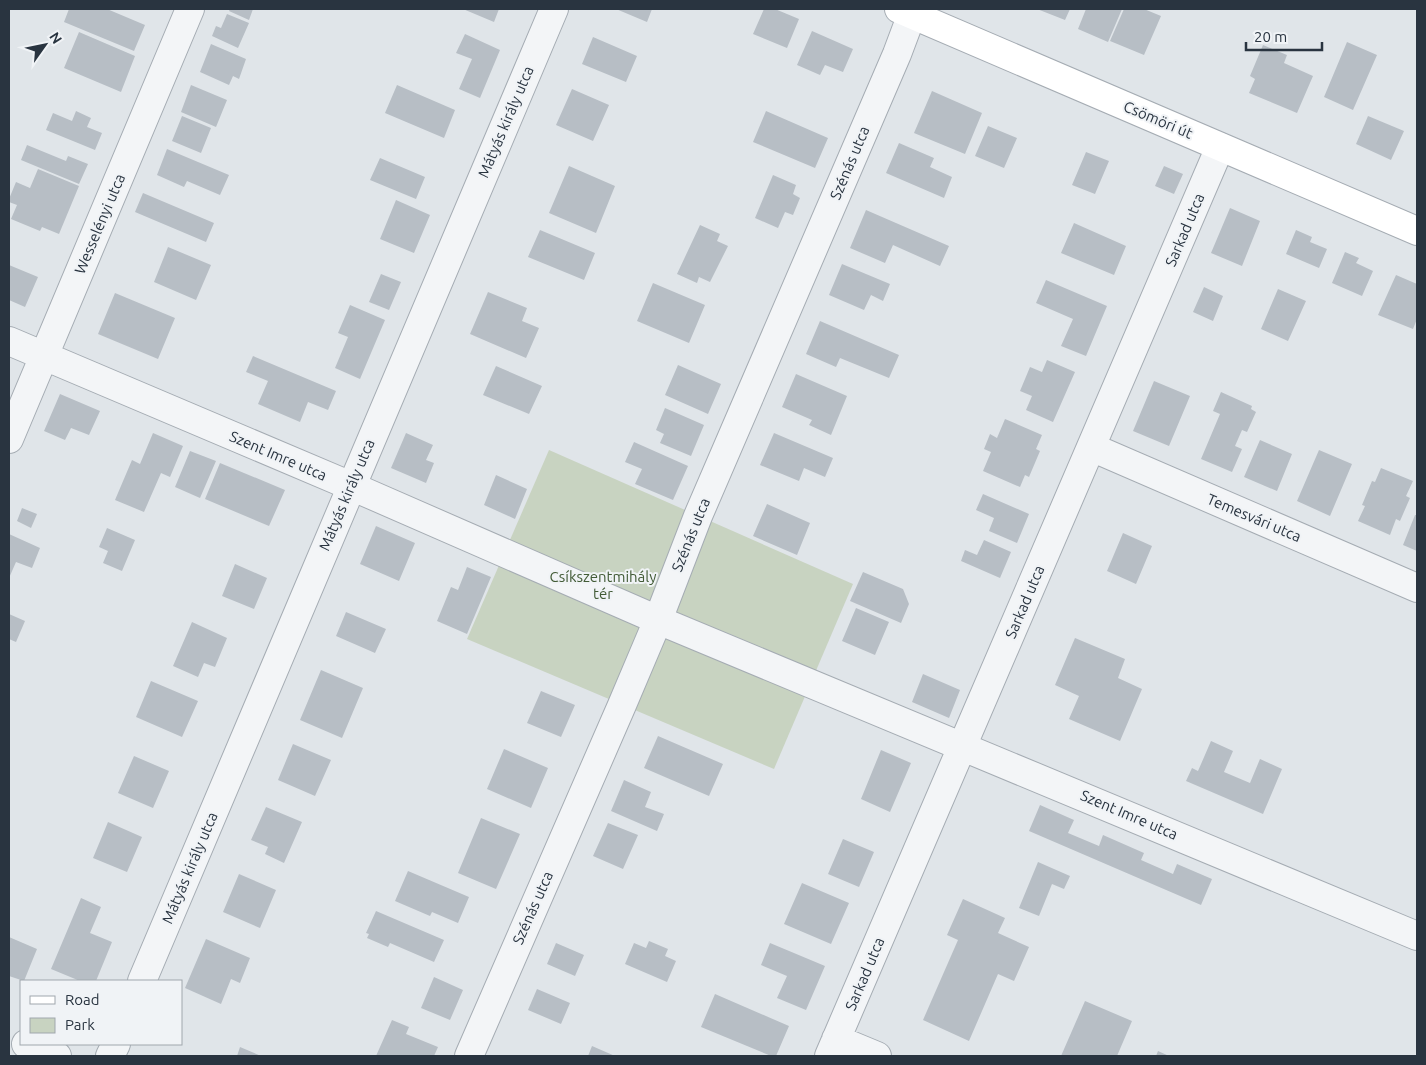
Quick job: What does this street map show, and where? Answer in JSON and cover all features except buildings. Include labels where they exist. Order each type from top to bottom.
[{"type":"main road","name":"Csömöri út","points":[[905,12],[1417,231]]},
{"type":"street","name":"Wesselényi utca","points":[[9,439],[190,9]]},
{"type":"street","name":"Mátyás király utca","points":[[142,980],[554,9]]},
{"type":"street","name":"Szénás utca","points":[[469,1056],[658,620],[698,516],[897,54],[905,12]]},
{"type":"street","name":"Sarkad utca","points":[[833,1048],[1220,147]]},
{"type":"street","name":"Szent Imre utca","points":[[9,341],[351,486],[658,620],[1417,936]]},
{"type":"street","name":"Temesvári utca","points":[[1091,447],[1417,588]]},
{"type":"street","points":[[29,1045],[57,1056]]},
{"type":"street","points":[[833,1048],[877,1056]]},
{"type":"green space","name":"Csíkszentmihály tér","points":[[549,450],[853,584],[774,769],[467,639]]}]
